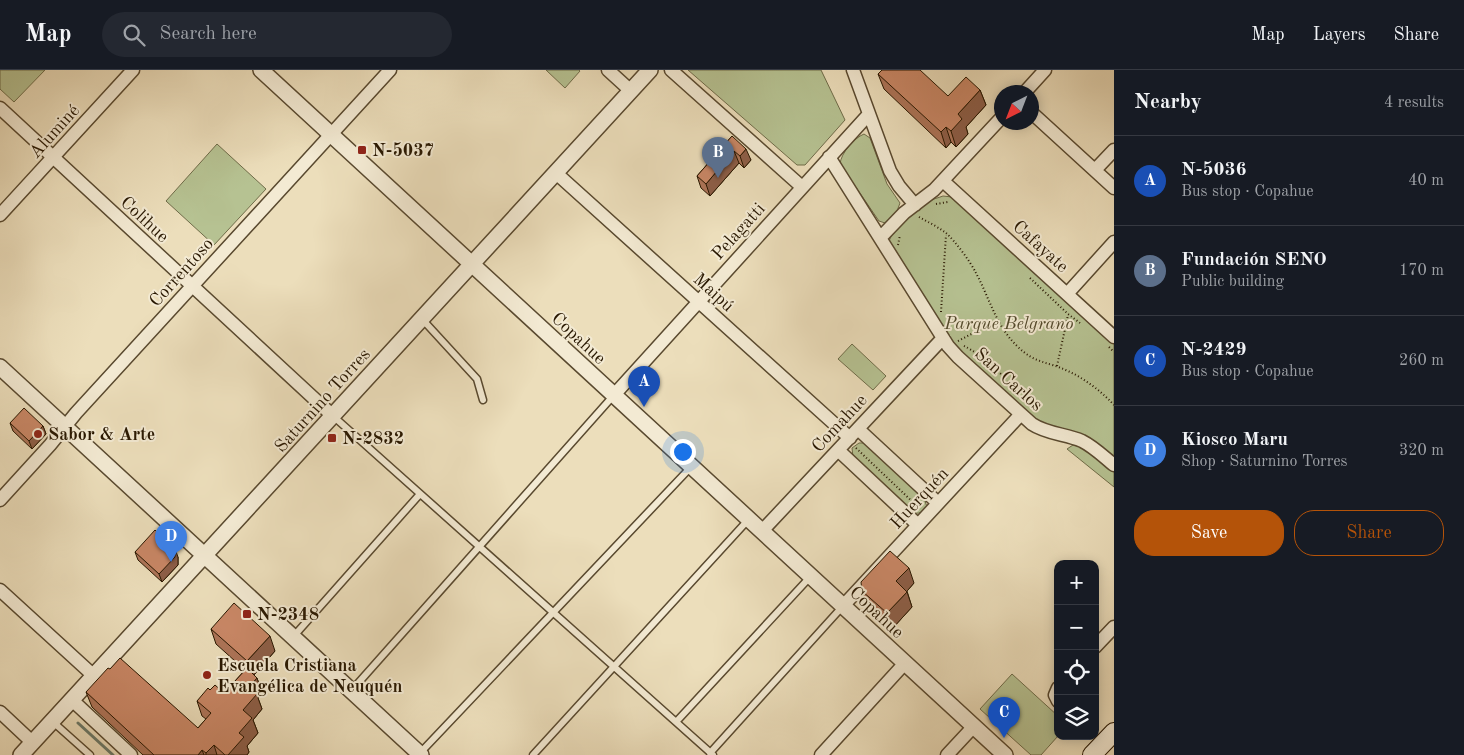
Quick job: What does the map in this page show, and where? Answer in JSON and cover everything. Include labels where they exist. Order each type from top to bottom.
[{"type":"street","name":"Aluminé","points":[[0,215],[133,70]]},
{"type":"street","name":"Copahue","points":[[260,70],[1005,755]]},
{"type":"street","name":"Correntoso","points":[[0,500],[192,286],[390,70]]},
{"type":"street","points":[[608,70],[631,91]]},
{"type":"street","name":"Saturnino Torres","points":[[21,755],[650,70]]},
{"type":"street","points":[[671,70],[802,187]]},
{"type":"street","points":[[853,70],[892,176],[920,211]]},
{"type":"street","points":[[1031,85],[1045,70]]},
{"type":"street","name":"Colihue","points":[[0,108],[333,416]]},
{"type":"street","name":"Pelagatti","points":[[614,395],[869,114]]},
{"type":"street","points":[[1039,118],[1114,188]]},
{"type":"street","points":[[880,238],[900,217],[920,211],[930,194],[994,126]]},
{"type":"street","points":[[1095,170],[1114,150]]},
{"type":"street","name":"San Carlos","points":[[829,157],[955,354],[1036,427],[1087,444],[1114,465]]},
{"type":"street","name":"Maipú","points":[[556,173],[854,437],[938,504]]},
{"type":"street","name":"Cafayate","points":[[943,180],[1067,294],[1111,342]]},
{"type":"street","points":[[1067,294],[1114,242]]},
{"type":"street","name":"Comahue","points":[[762,531],[838,450],[854,437],[943,338]]},
{"type":"street","points":[[0,367],[420,754]]},
{"type":"street","name":"Huerquén","points":[[843,606],[1021,414]]},
{"type":"street","points":[[838,450],[918,525]]},
{"type":"street","points":[[0,590],[94,676]]},
{"type":"street","points":[[1099,643],[1114,627]]},
{"type":"street","points":[[821,755],[905,663]]},
{"type":"street","points":[[72,700],[131,755]]},
{"type":"street","points":[[0,712],[32,742]]},
{"type":"street","points":[[947,755],[974,726]]},
{"type":"lane","points":[[422,318],[477,379],[483,400]]},
{"type":"lane","points":[[351,691],[614,395]]},
{"type":"lane","points":[[333,416],[712,754],[843,606]]},
{"type":"lane","points":[[420,754],[691,467]]},
{"type":"lane","points":[[293,638],[420,494]]},
{"type":"lane","points":[[533,755],[748,519]]},
{"type":"lane","points":[[676,722],[811,576]]},
{"type":"lane","points":[[52,721],[90,755]]},
{"type":"path","points":[[934,205],[945,202],[952,203]]},
{"type":"path","points":[[913,222],[920,211],[946,234],[974,269],[998,320],[1010,339],[1027,356],[1039,362],[1066,370],[1085,381],[1114,405]]},
{"type":"path","points":[[899,248],[898,241],[902,233]]},
{"type":"path","points":[[935,306],[940,314],[946,234]]},
{"type":"path","points":[[1028,276],[1082,325]]},
{"type":"path","points":[[1057,366],[1068,314]]},
{"type":"path","points":[[998,320],[957,340],[981,356],[1011,385],[1018,396]]},
{"type":"path","points":[[1111,342],[1114,352]]},
{"type":"path","points":[[854,437],[923,512]]},
{"type":"green space","points":[[0,70],[45,70],[14,102],[0,89]]},
{"type":"green space","points":[[546,70],[579,70],[580,71],[565,88]]},
{"type":"green space","points":[[688,70],[821,70],[845,120],[805,165],[797,165]]},
{"type":"green space","points":[[864,134],[870,138],[887,184],[900,203],[897,211],[885,223],[879,221],[840,164],[849,146]]},
{"type":"green space","points":[[217,144],[266,189],[214,245],[166,201]]},
{"type":"green space","name":"Parque Belgrano","points":[[943,196],[952,197],[958,201],[1114,344],[1114,460],[1042,425],[955,347],[889,242],[894,232],[911,214],[930,201]]},
{"type":"green space","points":[[852,344],[886,376],[873,390],[838,359]]},
{"type":"green space","points":[[859,443],[865,443],[924,498],[927,507],[919,513],[912,512],[853,457],[852,448]]},
{"type":"green space","points":[[1073,445],[1084,448],[1114,472],[1114,487],[1067,449]]},
{"type":"green space","points":[[1012,674],[1054,712],[1054,740],[1041,755],[1031,755],[980,709]]},
{"type":"building","points":[[882,70],[920,70],[948,96],[966,77],[980,90],[958,114],[962,119],[951,131],[946,127],[941,132],[878,74]]},
{"type":"building","points":[[732,136],[746,149],[740,156],[734,151],[706,184],[697,176]]},
{"type":"building","points":[[24,408],[43,426],[29,441],[10,423]]},
{"type":"building","points":[[155,530],[175,549],[175,557],[159,574],[135,552]]},
{"type":"building","points":[[890,551],[909,568],[896,581],[907,592],[887,613],[862,591],[861,582]]},
{"type":"building","points":[[234,603],[270,636],[247,661],[211,629]]},
{"type":"building","points":[[120,658],[198,728],[211,713],[197,701],[208,688],[210,690],[215,685],[224,693],[247,668],[257,678],[249,687],[257,694],[243,710],[252,718],[239,733],[244,737],[228,755],[225,755],[214,745],[206,753],[202,750],[198,755],[154,755],[86,692]]},
{"type":"waterway","points":[[78,723],[113,755]]},
{"type":"place","name":"N-5037","points":[[362,150]]},
{"type":"place","name":"Fundación SENO","points":[[718,178]]},
{"type":"place","name":"N-5036","points":[[644,407]]},
{"type":"place","name":"Sabor & Arte","points":[[38,434]]},
{"type":"place","name":"N-2832","points":[[332,438]]},
{"type":"place","name":"Kiosco Maru","points":[[171,562]]},
{"type":"place","name":"N-2348","points":[[247,614]]},
{"type":"place","name":"Escuela Cristiana Evangélica de Neuquén","points":[[207,675]]},
{"type":"place","name":"N-2429","points":[[1004,738]]}]
